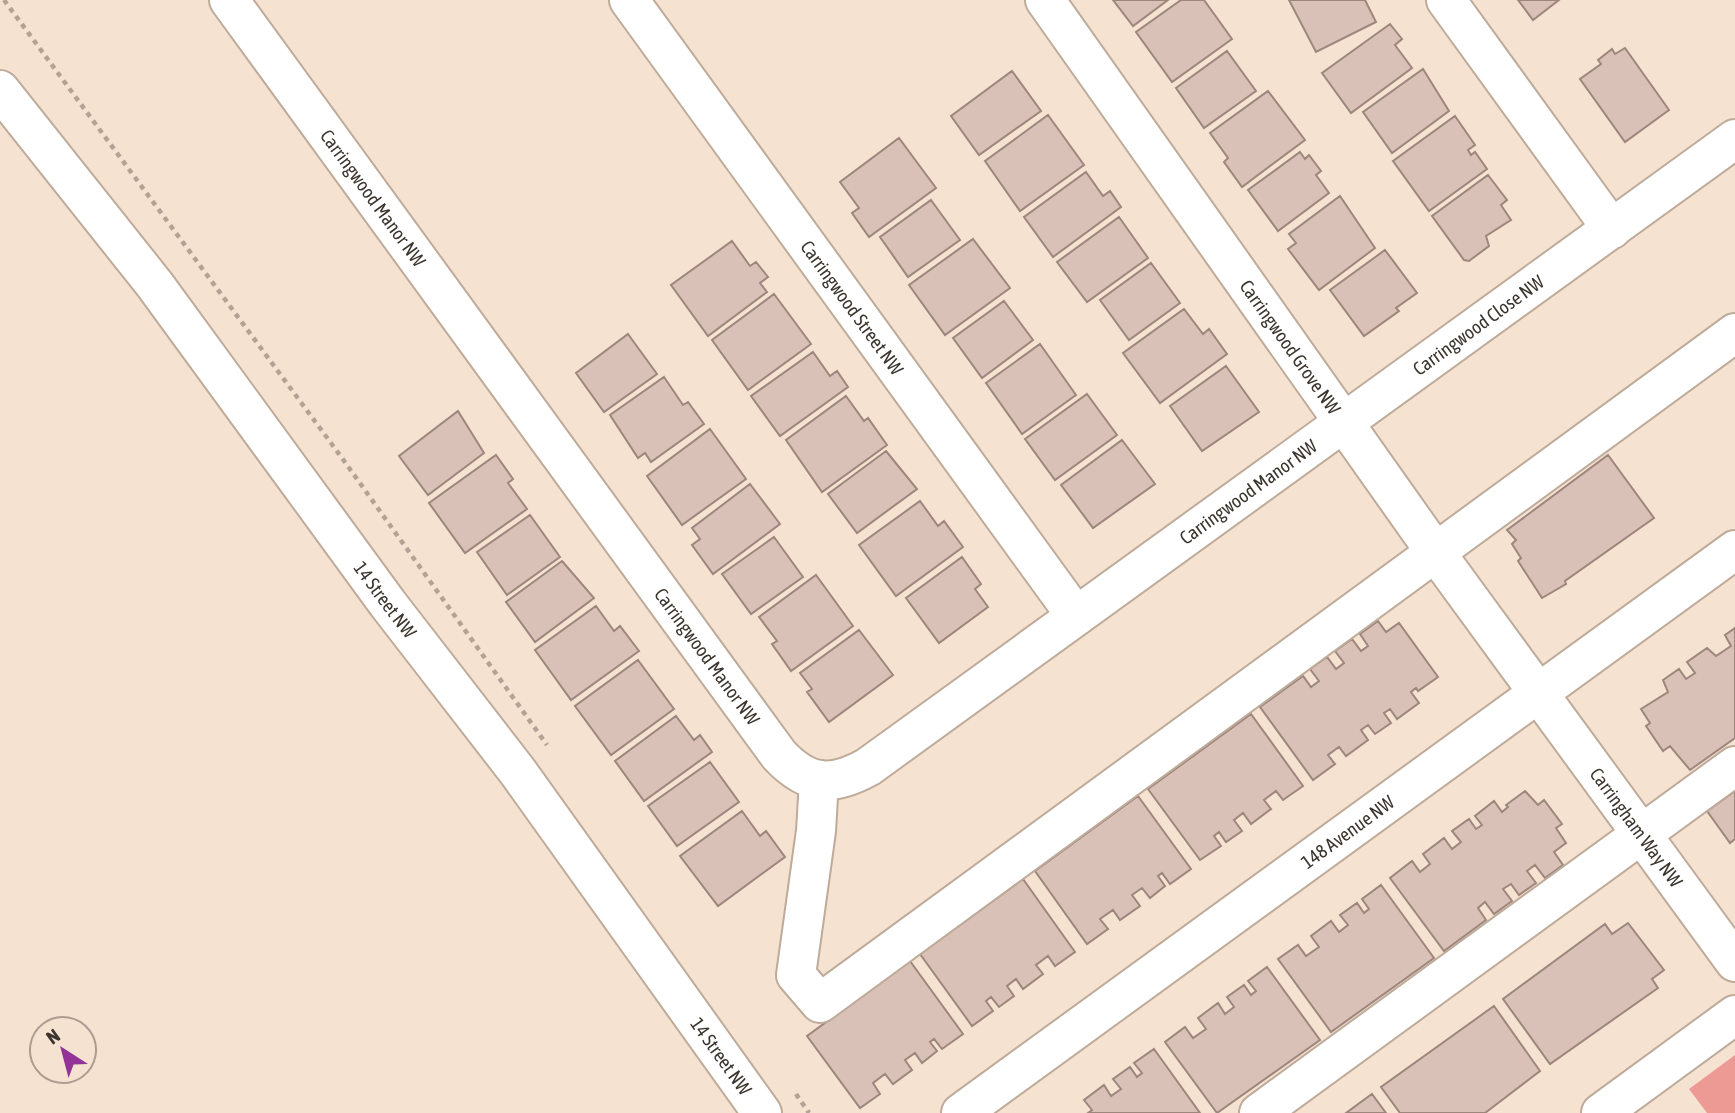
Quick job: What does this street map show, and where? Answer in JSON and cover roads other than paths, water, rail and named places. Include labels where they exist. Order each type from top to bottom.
[{"type":"street","name":"Carringwood Manor NW","points":[[229,0],[779,755],[800,776],[819,780],[848,778],[868,767],[1343,422]]},
{"type":"street","name":"Carringwood Street NW","points":[[629,0],[1076,616]]},
{"type":"street","name":"Carringwood Grove NW","points":[[1045,0],[1537,693]]},
{"type":"street","points":[[1446,0],[1612,229]]},
{"type":"street","name":"14 Street NW","points":[[0,90],[155,285],[388,604],[518,772],[762,1113]]},
{"type":"street","name":"14 Street NW","points":[[0,130],[116,270],[404,657],[730,1113]]},
{"type":"street","name":"Carringwood Close NW","points":[[1343,422],[1735,139]]},
{"type":"street","points":[[819,780],[816,831],[796,975],[820,1003],[1735,333]]},
{"type":"street","name":"148 Avenue NW","points":[[961,1113],[1310,862],[1735,550]]},
{"type":"street","name":"Carringham Way NW","points":[[1537,693],[1735,962]]},
{"type":"street","points":[[1259,1113],[1735,766]]},
{"type":"street","points":[[1601,1113],[1735,1015]]}]
